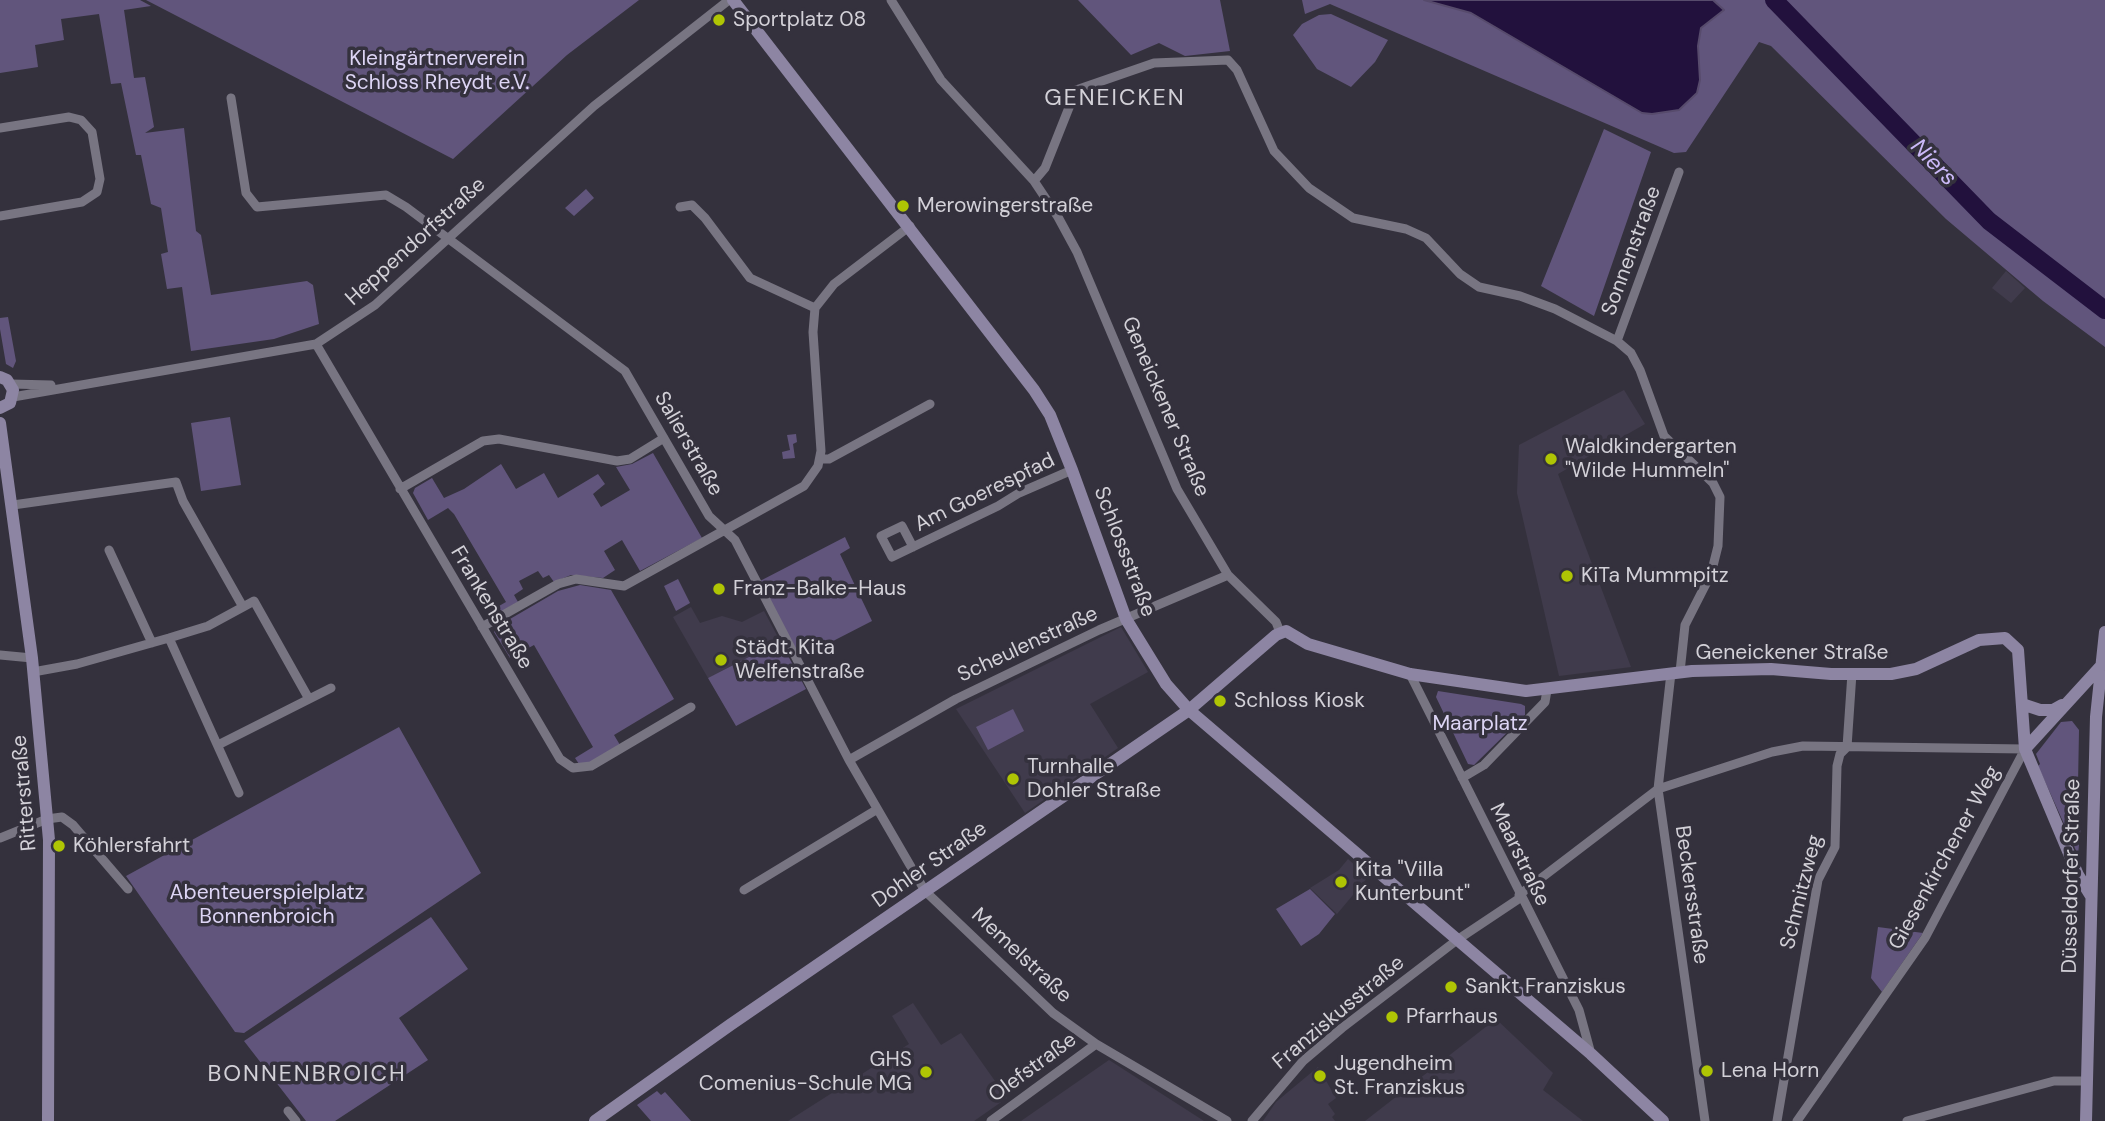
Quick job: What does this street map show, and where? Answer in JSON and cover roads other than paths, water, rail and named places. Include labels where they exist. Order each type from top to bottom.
[{"type":"main road","name":"Schlossstraße","points":[[731,0],[910,226],[1034,390],[1050,415],[1126,619],[1148,658],[1189,710],[1591,1054],[1663,1121]]},
{"type":"main road","points":[[0,408],[5,382]]},
{"type":"main road","name":"Ritterstraße","points":[[0,423],[32,658],[51,873],[48,1121]]},
{"type":"main road","name":"Geneickener Straße","points":[[1280,632],[1286,631],[1308,644],[1410,674],[1507,690],[1547,690],[1675,673],[1771,669],[1831,674],[1891,674],[1916,669],[1979,640],[2005,638],[2018,650],[2025,749],[2078,875],[2091,896]]},
{"type":"main road","name":"Dohler Straße","points":[[596,1121],[1189,710],[1280,632]]},
{"type":"main road","name":"Düsseldorfer Straße","points":[[2087,1121],[2095,728],[2105,632]]},
{"type":"main road","points":[[2025,749],[2103,665]]},
{"type":"main road","points":[[2022,704],[2053,710],[2065,703]]},
{"type":"main road","points":[[2091,896],[2105,898]]},
{"type":"street","name":"Heppendorfstraße","points":[[5,382],[67,385],[316,344],[375,305],[594,106],[731,0]]},
{"type":"street","name":"Geneickener Straße","points":[[891,0],[941,80],[1034,181],[1077,252],[1177,489],[1228,575],[1276,622],[1280,632]]},
{"type":"street","name":"Sonnenstraße","points":[[1034,181],[1045,168],[1076,90],[1154,63],[1228,60],[1237,70],[1274,151],[1309,188],[1353,218],[1406,229],[1426,238],[1460,274],[1479,287],[1520,296],[1555,309],[1618,341],[1631,353],[1640,370],[1664,436],[1713,483],[1720,497],[1718,546],[1711,574],[1685,625],[1675,673]]},
{"type":"street","name":"Salierstraße","points":[[232,98],[246,193],[257,206],[386,195],[625,371],[709,516],[735,540],[849,760]]},
{"type":"street","points":[[0,128],[69,117],[81,120],[92,132],[100,186],[97,192],[82,202],[0,216]]},
{"type":"street","name":"Sonnenstraße","points":[[1618,341],[1679,172]]},
{"type":"street","points":[[680,207],[692,205],[750,278],[815,308]]},
{"type":"street","points":[[482,627],[558,584],[576,579],[625,586],[796,492],[809,480],[820,459],[813,326],[815,308],[829,289],[910,226]]},
{"type":"street","name":"Frankenstraße","points":[[316,344],[560,760],[573,768],[591,766],[691,707]]},
{"type":"street","points":[[820,459],[829,459],[930,404]]},
{"type":"street","points":[[400,489],[483,441],[499,439],[617,461],[630,459],[664,438]]},
{"type":"street","name":"Am Goerespfad","points":[[912,547],[1072,470]]},
{"type":"street","points":[[13,505],[176,482],[183,501],[243,607]]},
{"type":"street","points":[[108,550],[152,643]]},
{"type":"street","name":"Scheulenstraße","points":[[849,760],[956,699],[1126,619],[1228,575]]},
{"type":"street","points":[[33,672],[77,664],[208,626],[254,601],[309,699]]},
{"type":"street","points":[[169,638],[239,793]]},
{"type":"street","points":[[0,655],[32,658]]},
{"type":"street","name":"Beckersstraße","points":[[1675,673],[1658,789],[1705,1121]]},
{"type":"street","name":"Schmitzweg","points":[[1777,1121],[1804,949],[1818,880],[1835,847],[1837,766],[1840,754],[1847,747],[1852,673]]},
{"type":"street","name":"Maarstraße","points":[[1410,674],[1519,897],[1578,1010],[1591,1054]]},
{"type":"street","points":[[218,745],[331,688]]},
{"type":"street","points":[[1462,778],[1484,765],[1545,702],[1547,690]]},
{"type":"street","name":"Franziskusstraße","points":[[1252,1121],[1303,1061],[1457,940],[1519,897],[1658,789],[1772,752],[1803,746],[2025,749]]},
{"type":"street","name":"Giesenkirchener Weg","points":[[1797,1121],[1925,938],[2025,749]]},
{"type":"street","name":"Memelstraße","points":[[849,760],[925,891],[1053,1013],[1096,1044],[1227,1121]]},
{"type":"street","points":[[744,890],[876,810]]},
{"type":"street","points":[[0,838],[47,819],[62,817],[73,825],[128,889]]},
{"type":"street","name":"Olefstraße","points":[[991,1121],[1096,1044]]},
{"type":"street","points":[[1907,1121],[2054,1081],[2087,1080]]},
{"type":"street","points":[[288,1111],[296,1121]]},
{"type":"waterway","name":"Niers","points":[[1774,0],[1989,221],[2105,310]]},
{"type":"place","name":"Sportplatz 08","points":[[719,20]]},
{"type":"place","name":"Merowingerstraße","points":[[903,206]]},
{"type":"place","name":"Waldkindergarten \"Wilde Hummeln\"","points":[[1551,459]]},
{"type":"place","name":"KiTa Mummpitz","points":[[1567,576]]},
{"type":"place","name":"Franz-Balke-Haus","points":[[719,589]]},
{"type":"place","name":"Städt. Kita Welfenstraße","points":[[721,660]]},
{"type":"place","name":"Schloss Kiosk","points":[[1220,701]]},
{"type":"place","name":"Turnhalle Dohler Straße","points":[[1013,779]]},
{"type":"place","name":"Köhlersfahrt","points":[[59,846]]},
{"type":"place","name":"Kita \"Villa Kunterbunt\"","points":[[1341,882]]},
{"type":"place","name":"Sankt Franziskus","points":[[1451,987]]},
{"type":"place","name":"Pfarrhaus","points":[[1392,1017]]},
{"type":"place","name":"Lena Horn","points":[[1707,1071]]},
{"type":"place","name":"GHS Comenius-Schule MG","points":[[926,1072]]},
{"type":"place","name":"Jugendheim St. Franziskus","points":[[1320,1076]]},
{"type":"district","name":"GENEICKEN","points":[[1115,99]]},
{"type":"district","name":"BONNENBROICH","points":[[307,1075]]},
{"type":"park label","name":"Kleingärtnerverein Schloss Rheydt e.V.","points":[[437,71]]},
{"type":"park label","name":"Maarplatz","points":[[1480,724]]},
{"type":"park label","name":"Abenteuerspielplatz Bonnenbroich","points":[[267,905]]}]
